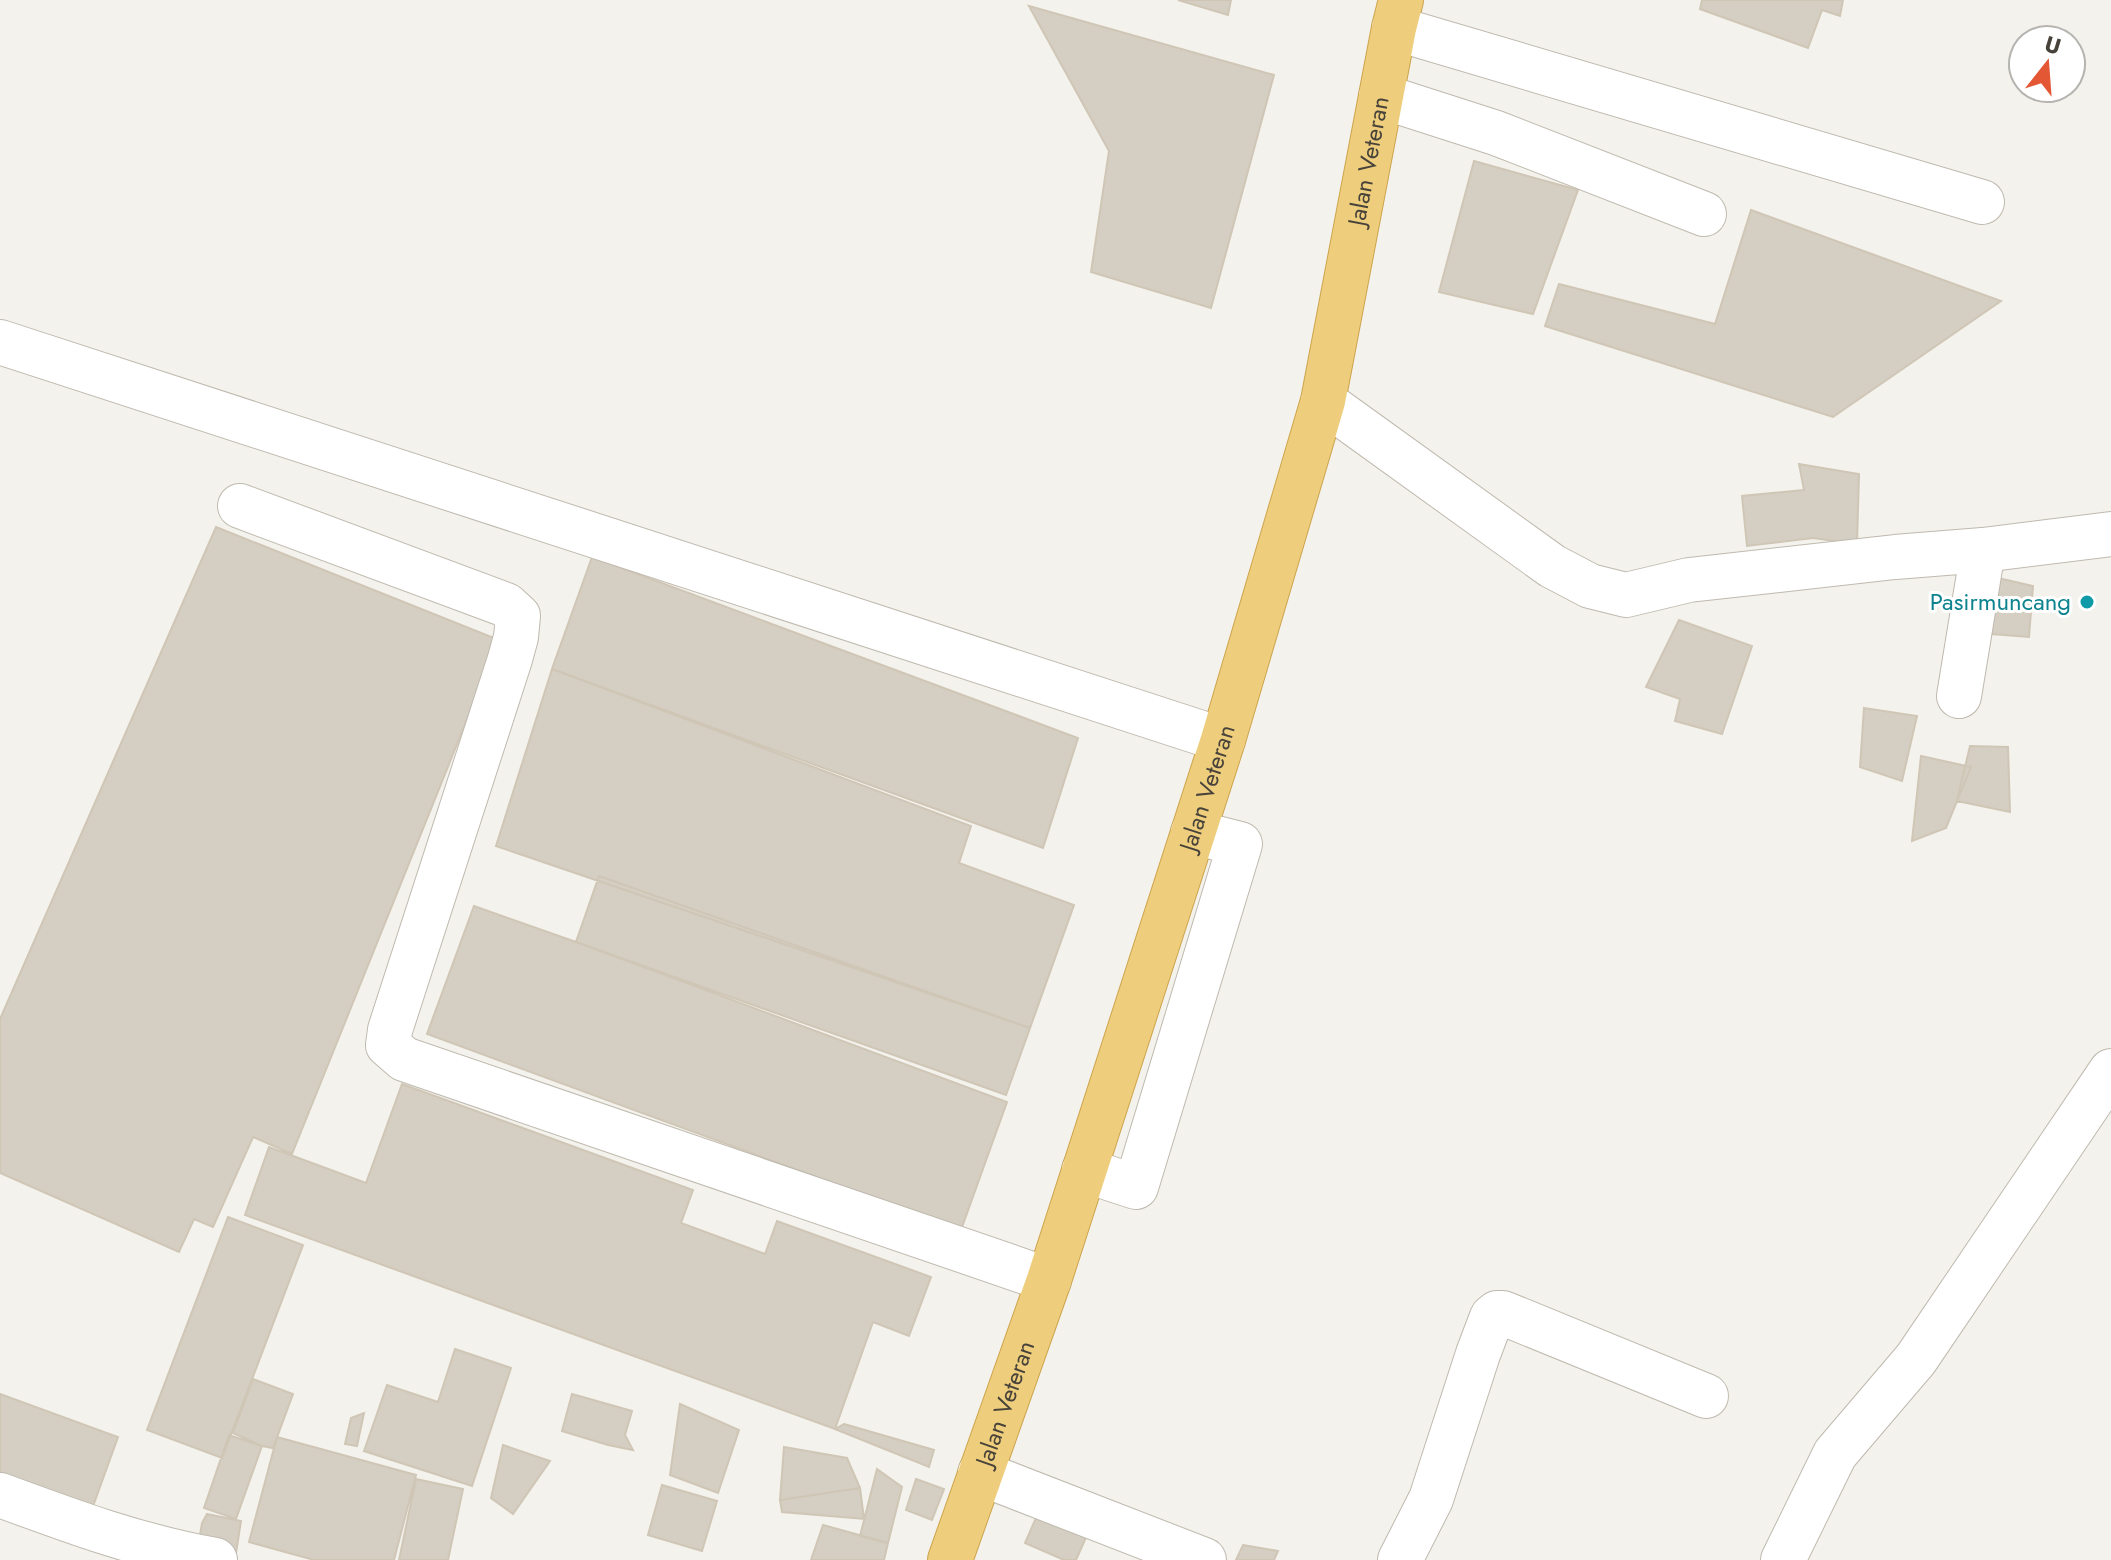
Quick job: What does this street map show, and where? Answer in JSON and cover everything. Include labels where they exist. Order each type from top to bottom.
[{"type":"highway","name":"Jalan Veteran","points":[[950,1560],[1049,1280],[1223,740],[1323,401],[1398,14]]},
{"type":"street","points":[[1398,14],[1982,202]]},
{"type":"street","points":[[1381,96],[1496,133],[1704,214]]},
{"type":"street","points":[[0,342],[1223,740]]},
{"type":"street","points":[[1323,401],[1552,566],[1590,586],[1626,595],[1689,580],[2111,534]]},
{"type":"street","points":[[240,506],[506,605],[518,616],[510,659],[390,1030],[388,1045],[404,1059],[1049,1280]]},
{"type":"street","points":[[1959,696],[1983,550]]},
{"type":"street","points":[[1787,1559],[1835,1454],[1916,1359],[2111,1071]]},
{"type":"street","points":[[1400,1560],[1431,1499],[1487,1328],[1497,1313],[1706,1396]]},
{"type":"street","points":[[980,1473],[1204,1560]]},
{"type":"street","points":[[0,1495],[133,1542],[215,1560]]},
{"type":"building","points":[[1178,0],[1231,0],[1228,15]]},
{"type":"building","points":[[1702,0],[1843,0],[1840,16],[1822,10],[1808,48],[1700,9]]},
{"type":"building","points":[[1029,6],[1274,75],[1211,308],[1091,272],[1109,151]]},
{"type":"building","points":[[1474,161],[1578,190],[1533,314],[1439,292]]},
{"type":"building","points":[[1751,210],[2001,301],[1833,417],[1545,326],[1559,284],[1715,324]]},
{"type":"building","points":[[1799,464],[1859,474],[1857,544],[1813,538],[1747,546],[1742,496],[1804,490]]},
{"type":"building","points":[[216,527],[499,640],[292,1154],[253,1137],[213,1227],[194,1219],[179,1252],[0,1173],[0,1019]]},
{"type":"building","points":[[592,557],[1078,738],[1043,848],[552,669]]},
{"type":"building","points":[[1994,577],[2033,586],[2029,637],[1991,634]]},
{"type":"building","points":[[1679,620],[1752,646],[1722,734],[1675,721],[1680,699],[1646,687]]},
{"type":"building","points":[[552,669],[971,826],[959,863],[1074,905],[1030,1028],[496,846]]},
{"type":"building","points":[[1864,708],[1917,716],[1902,781],[1860,767]]},
{"type":"building","points":[[1970,746],[2008,747],[2010,812],[1957,801]]},
{"type":"building","points":[[1921,756],[1971,767],[1946,828],[1912,841]]},
{"type":"building","points":[[599,876],[1030,1028],[1006,1095],[576,942]]},
{"type":"building","points":[[474,906],[1007,1102],[961,1230],[427,1034]]},
{"type":"building","points":[[402,1084],[693,1190],[681,1223],[765,1254],[777,1221],[931,1277],[909,1336],[873,1322],[835,1429],[245,1215],[269,1147],[366,1183]]},
{"type":"building","points":[[228,1217],[303,1245],[222,1458],[147,1430]]},
{"type":"building","points":[[455,1349],[511,1368],[472,1486],[364,1451],[387,1385],[438,1402]]},
{"type":"building","points":[[253,1379],[293,1394],[273,1448],[233,1433]]},
{"type":"building","points":[[0,1394],[118,1437],[92,1509],[0,1475]]},
{"type":"building","points":[[572,1394],[632,1411],[625,1435],[633,1450],[562,1431]]},
{"type":"building","points":[[680,1404],[739,1430],[718,1493],[670,1475]]},
{"type":"building","points":[[364,1413],[357,1446],[345,1444],[351,1418]]},
{"type":"building","points":[[844,1424],[934,1450],[929,1467],[835,1429]]},
{"type":"building","points":[[229,1435],[262,1446],[236,1519],[204,1508]]},
{"type":"building","points":[[277,1437],[416,1475],[394,1560],[314,1560],[249,1542]]},
{"type":"building","points":[[503,1445],[550,1461],[513,1514],[491,1498]]},
{"type":"building","points":[[784,1447],[847,1458],[860,1488],[780,1500]]},
{"type":"building","points":[[877,1469],[902,1487],[888,1543],[860,1536]]},
{"type":"building","points":[[416,1479],[463,1489],[448,1560],[399,1560]]},
{"type":"building","points":[[916,1479],[944,1489],[932,1520],[906,1510]]},
{"type":"building","points":[[662,1485],[717,1501],[702,1551],[648,1535]]},
{"type":"building","points":[[860,1488],[864,1519],[782,1512],[780,1500]]},
{"type":"building","points":[[1043,1502],[1092,1524],[1076,1560],[1064,1560],[1025,1543]]},
{"type":"building","points":[[207,1514],[241,1521],[236,1553],[198,1547],[202,1523]]},
{"type":"building","points":[[823,1525],[888,1543],[884,1560],[811,1560]]},
{"type":"building","points":[[1243,1545],[1278,1551],[1274,1560],[1236,1560]]},
{"type":"place","name":"Pasirmuncang","points":[[2087,602]]}]
